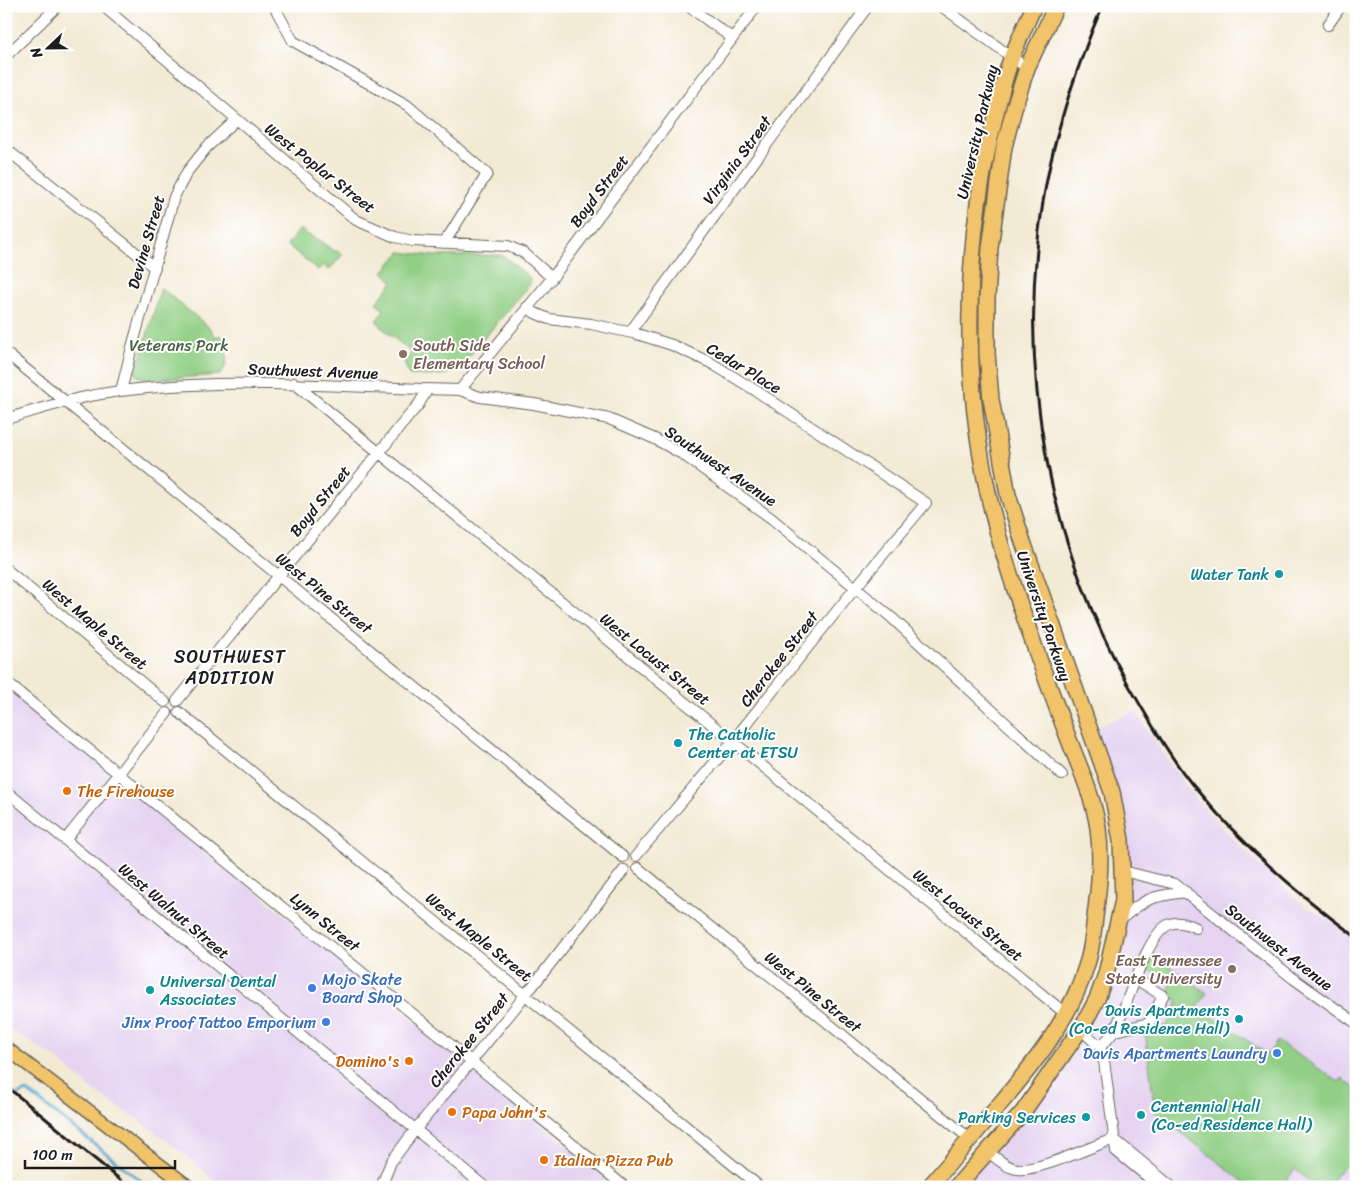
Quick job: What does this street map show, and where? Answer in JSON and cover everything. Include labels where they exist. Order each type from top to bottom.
[{"type":"highway","name":"University Parkway","points":[[928,1187],[1035,1061],[1056,1033],[1087,965],[1092,942],[1100,872],[1099,837],[1093,802],[1026,623],[992,512],[972,388],[970,331],[973,251],[978,199],[994,122],[1012,58],[1034,6]]},
{"type":"highway","name":"University Parkway","points":[[956,1187],[1023,1112],[1082,1027],[1097,999],[1106,974],[1123,900],[1121,840],[1112,792],[1022,542],[1008,495],[991,398],[987,353],[987,299],[990,248],[1004,147],[1027,68],[1056,6]]},
{"type":"highway","points":[[1026,623],[1049,615]]},
{"type":"highway","points":[[1100,872],[1123,871]]},
{"type":"highway","points":[[1066,1014],[1082,1027]]},
{"type":"highway","points":[[970,1139],[988,1152]]},
{"type":"main road","points":[[6,1048],[189,1187]]},
{"type":"street","points":[[6,56],[58,6]]},
{"type":"street","name":"West Poplar Street","points":[[103,6],[356,220],[395,237],[413,241],[508,246],[524,254],[552,278]]},
{"type":"street","points":[[274,6],[293,41],[407,105],[487,174],[443,243]]},
{"type":"street","points":[[688,6],[732,38]]},
{"type":"street","name":"Boyd Street","points":[[460,390],[552,278],[757,6]]},
{"type":"street","name":"Virginia Street","points":[[630,332],[868,6]]},
{"type":"street","points":[[941,6],[1027,68]]},
{"type":"street","points":[[1328,25],[1341,6]]},
{"type":"street","name":"Devine Street","points":[[122,391],[132,347],[174,197],[183,178],[207,147],[236,120]]},
{"type":"street","points":[[6,149],[155,268]]},
{"type":"street","name":"Cedar Place","points":[[527,307],[548,319],[592,324],[630,332],[672,345],[717,367],[926,503]]},
{"type":"street","name":"West Pine Street","points":[[6,353],[623,857]]},
{"type":"street","name":"Southwest Avenue","points":[[6,419],[100,394],[234,383],[294,383],[460,390],[480,397],[544,406],[609,419],[655,439],[682,454],[771,518],[856,587],[1062,775]]},
{"type":"street","name":"West Locust Street","points":[[294,383],[1066,1014]]},
{"type":"street","name":"Boyd Street","points":[[177,700],[419,404],[427,390]]},
{"type":"street","name":"Cherokee Street","points":[[636,856],[732,742],[926,503]]},
{"type":"street","name":"West Maple Street","points":[[6,570],[165,702]]},
{"type":"street","name":"Lynn Street","points":[[6,682],[472,1060],[625,1187]]},
{"type":"street","points":[[172,698],[177,700],[180,707],[178,712],[175,715],[166,713],[163,707],[165,702],[172,698]]},
{"type":"street","name":"West Maple Street","points":[[178,712],[760,1187]]},
{"type":"street","points":[[66,840],[166,713]]},
{"type":"street","name":"West Walnut Street","points":[[6,791],[486,1187]]},
{"type":"street","points":[[628,854],[636,856],[640,863],[638,868],[633,872],[624,870],[621,862],[623,857],[628,854]]},
{"type":"street","name":"West Pine Street","points":[[638,868],[970,1139]]},
{"type":"street","name":"Cherokee Street","points":[[381,1187],[391,1162],[415,1130],[525,994],[532,988],[624,870]]},
{"type":"street","name":"Southwest Avenue","points":[[1123,871],[1175,884],[1294,979],[1356,1023]]},
{"type":"street","points":[[1119,921],[1148,899],[1186,892]]},
{"type":"street","points":[[1100,1046],[1114,1031],[1146,953],[1162,930],[1166,926],[1179,923],[1196,928]]},
{"type":"street","points":[[1114,1031],[1149,1022],[1162,996],[1136,980]]},
{"type":"street","points":[[1082,1027],[1088,1036],[1100,1046],[1104,1061],[1116,1151],[1160,1187]]},
{"type":"street","points":[[988,1152],[1008,1166],[1025,1169],[1114,1139]]},
{"type":"street","points":[[1114,1139],[1172,1187]]},
{"type":"shaded area","points":[[6,688],[618,1187],[222,1187],[184,1154],[143,1123],[98,1094],[57,1059],[6,1027]]},
{"type":"shaded area","name":"East Tennessee State University","points":[[1135,711],[1165,757],[1198,801],[1240,846],[1304,905],[1356,936],[1356,1187],[961,1187],[1076,1051],[1102,1002],[1122,859],[1090,729]]},
{"type":"green space","points":[[300,229],[334,251],[343,254],[329,270],[323,265],[318,270],[287,245]]},
{"type":"green space","points":[[400,252],[435,256],[502,255],[527,275],[530,279],[530,284],[460,367],[442,375],[409,375],[404,361],[412,353],[376,321],[384,310],[376,303],[393,282],[383,272]]},
{"type":"green space","name":"Veterans Park","points":[[161,288],[211,329],[214,336],[222,336],[227,356],[225,366],[220,375],[147,380],[136,375],[134,362],[140,359]]},
{"type":"green space","points":[[1153,954],[1207,993],[1198,1006],[1200,1008],[1268,1055],[1277,1041],[1339,1082],[1342,1078],[1356,1089],[1356,1159],[1344,1167],[1327,1187],[1316,1187],[1295,1169],[1281,1187],[1250,1187],[1155,1112],[1145,1031],[1160,1025],[1167,1026],[1178,1001],[1168,995],[1171,985],[1150,970],[1144,977],[1146,966]]},
{"type":"waterway","points":[[6,1099],[27,1091],[149,1187]]},
{"type":"railway","points":[[1103,6],[1076,73],[1054,146],[1043,202],[1035,268],[1034,333],[1038,399],[1048,464],[1063,527],[1084,590],[1110,650],[1177,765],[1209,805],[1248,846],[1311,902],[1356,937]]},
{"type":"railway","points":[[6,1086],[129,1187]]},
{"type":"place","name":"South Side Elementary School","points":[[403,354]]},
{"type":"place","name":"Water Tank","points":[[1279,574]]},
{"type":"place","name":"The Catholic Center at ETSU","points":[[678,743]]},
{"type":"place","name":"The Firehouse","points":[[67,791]]},
{"type":"place","name":"East Tennessee State University","points":[[1232,969]]},
{"type":"place","name":"Mojo Skate Board Shop","points":[[312,988]]},
{"type":"place","name":"Universal Dental Associates","points":[[150,990]]},
{"type":"place","name":"Davis Apartments (Co-ed Residence Hall)","points":[[1239,1019]]},
{"type":"place","name":"Jinx Proof Tattoo Emporium","points":[[326,1022]]},
{"type":"place","name":"Davis Apartments Laundry","points":[[1277,1053]]},
{"type":"place","name":"Domino's","points":[[409,1061]]},
{"type":"place","name":"Papa John's","points":[[452,1112]]},
{"type":"place","name":"Centennial Hall (Co-ed Residence Hall)","points":[[1141,1115]]},
{"type":"place","name":"Parking Services","points":[[1086,1117]]},
{"type":"place","name":"Italian Pizza Pub","points":[[544,1160]]},
{"type":"district","name":"SOUTHWEST ADDITION","points":[[230,668]]}]
